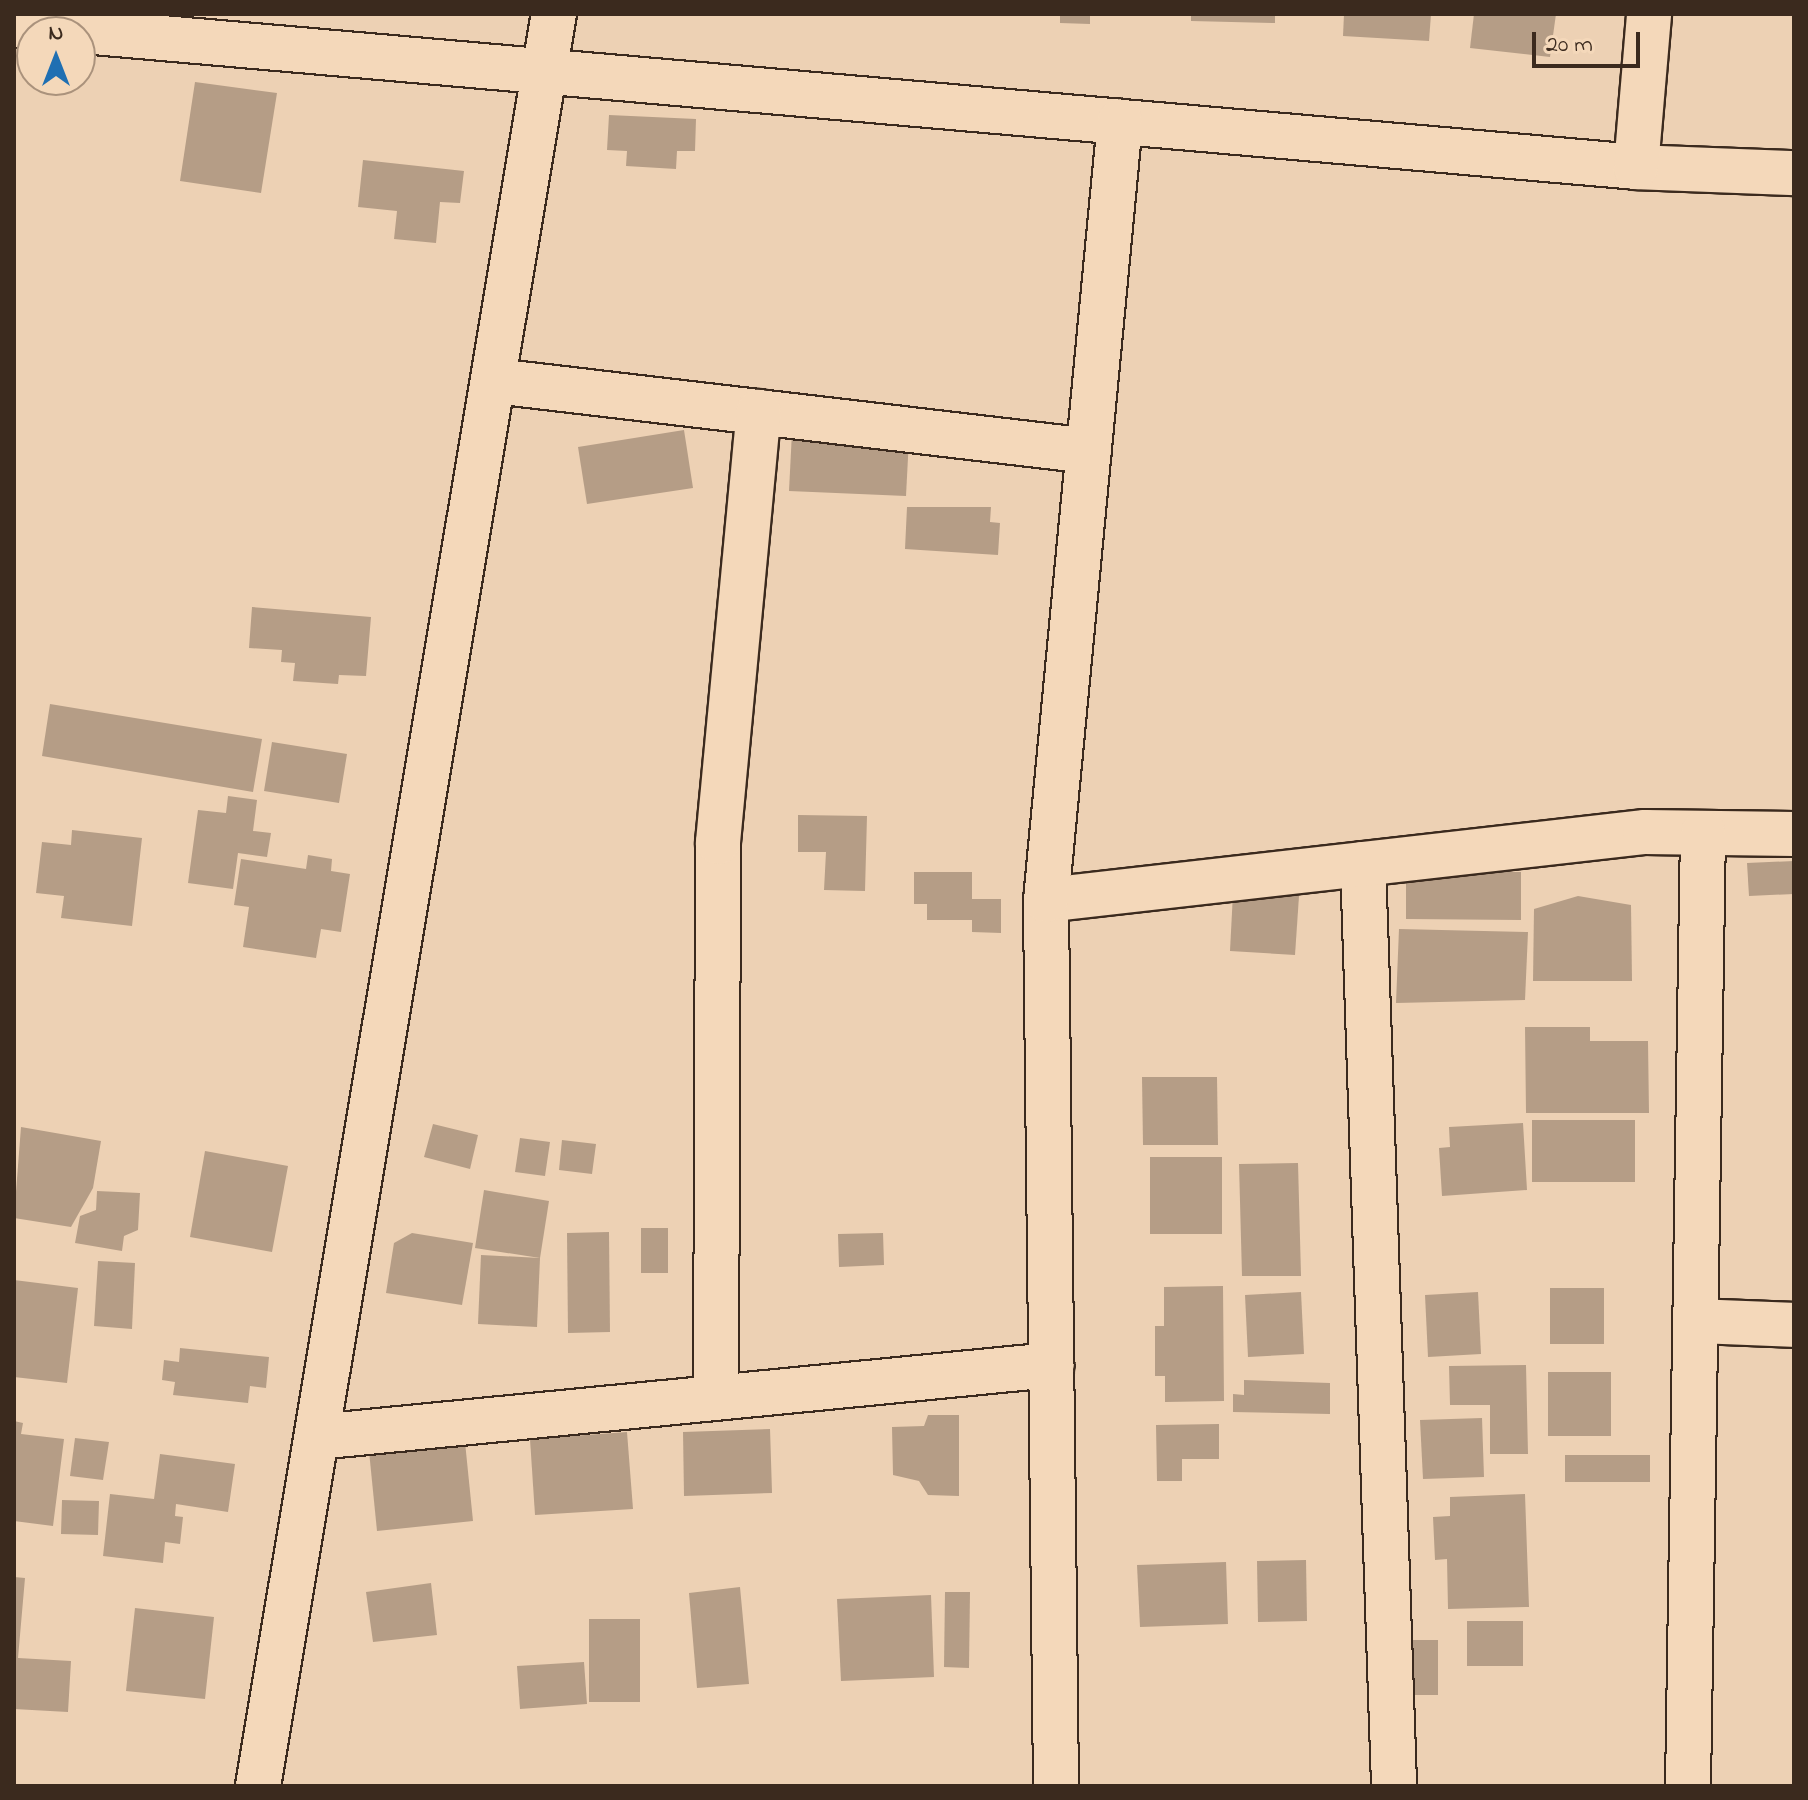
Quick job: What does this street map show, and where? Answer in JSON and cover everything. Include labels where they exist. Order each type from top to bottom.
[{"type":"street","points":[[258,1786],[547,71],[554,14]]},
{"type":"street","points":[[1636,167],[1649,14]]},
{"type":"street","points":[[14,25],[1636,167],[1794,173]]},
{"type":"street","points":[[1056,1786],[1046,900],[1120,122]]},
{"type":"street","points":[[495,381],[1089,451]]},
{"type":"street","points":[[716,1397],[718,842],[759,412]]},
{"type":"street","points":[[1046,900],[1645,832],[1794,834]]},
{"type":"street","points":[[1688,1786],[1703,833]]},
{"type":"street","points":[[1363,864],[1394,1786]]},
{"type":"street","points":[[1696,1321],[1794,1325]]},
{"type":"street","points":[[317,1437],[1051,1365]]},
{"type":"building","points":[[1060,14],[1090,14],[1090,24],[1060,23]]},
{"type":"building","points":[[1191,14],[1275,14],[1275,23],[1191,21]]},
{"type":"building","points":[[1344,14],[1431,14],[1429,41],[1343,36]]},
{"type":"building","points":[[1474,14],[1556,14],[1550,57],[1470,48]]},
{"type":"building","points":[[195,82],[277,93],[261,193],[180,181]]},
{"type":"building","points":[[609,115],[696,119],[695,151],[677,151],[676,169],[626,166],[627,151],[607,150]]},
{"type":"building","points":[[363,160],[464,171],[460,203],[440,202],[436,243],[394,239],[397,211],[358,207]]},
{"type":"building","points":[[684,430],[693,488],[587,504],[578,447]]},
{"type":"building","points":[[792,432],[909,438],[906,496],[789,491]]},
{"type":"building","points":[[907,507],[991,507],[990,522],[1000,523],[998,555],[905,549]]},
{"type":"building","points":[[252,607],[371,617],[366,676],[339,675],[338,684],[293,681],[295,663],[281,662],[282,650],[249,648]]},
{"type":"building","points":[[50,704],[262,739],[253,792],[42,756]]},
{"type":"building","points":[[272,742],[347,754],[339,803],[264,791]]},
{"type":"building","points":[[228,796],[257,800],[253,831],[271,833],[267,857],[238,853],[233,889],[188,883],[198,810],[226,813]]},
{"type":"building","points":[[798,815],[867,816],[865,891],[824,890],[826,852],[798,852]]},
{"type":"building","points":[[72,830],[142,838],[132,926],[61,918],[64,896],[36,893],[42,842],[71,845]]},
{"type":"building","points":[[308,855],[332,859],[331,871],[350,874],[341,932],[321,929],[316,958],[243,947],[249,907],[234,905],[241,859],[306,869]]},
{"type":"building","points":[[1794,861],[1794,894],[1749,896],[1747,863]]},
{"type":"building","points":[[914,872],[972,872],[972,899],[1001,899],[1001,933],[972,932],[972,920],[927,920],[927,904],[914,904]]},
{"type":"building","points":[[1406,872],[1521,872],[1521,920],[1406,919]]},
{"type":"building","points":[[1233,893],[1299,896],[1295,955],[1230,951]]},
{"type":"building","points":[[1578,896],[1631,905],[1632,981],[1533,981],[1534,909]]},
{"type":"building","points":[[1399,929],[1528,932],[1525,1000],[1396,1003]]},
{"type":"building","points":[[1525,1027],[1590,1027],[1590,1041],[1648,1041],[1649,1113],[1526,1113]]},
{"type":"building","points":[[1142,1077],[1217,1077],[1218,1145],[1143,1145]]},
{"type":"building","points":[[1532,1120],[1635,1120],[1635,1182],[1532,1182]]},
{"type":"building","points":[[1523,1123],[1527,1190],[1442,1196],[1439,1148],[1450,1147],[1449,1127]]},
{"type":"building","points":[[433,1124],[478,1135],[470,1169],[424,1157]]},
{"type":"building","points":[[21,1127],[101,1141],[93,1188],[71,1227],[14,1218]]},
{"type":"building","points":[[520,1138],[550,1142],[545,1176],[515,1172]]},
{"type":"building","points":[[562,1140],[596,1144],[592,1174],[559,1170]]},
{"type":"building","points":[[205,1151],[288,1166],[272,1252],[190,1237]]},
{"type":"building","points":[[1150,1157],[1222,1157],[1222,1234],[1150,1234]]},
{"type":"building","points":[[1298,1163],[1301,1276],[1242,1276],[1239,1164]]},
{"type":"building","points":[[484,1190],[549,1201],[540,1258],[475,1248]]},
{"type":"building","points":[[97,1191],[140,1193],[138,1230],[124,1236],[122,1251],[75,1243],[80,1216],[96,1210]]},
{"type":"building","points":[[641,1228],[668,1228],[668,1273],[641,1273]]},
{"type":"building","points":[[609,1232],[610,1332],[568,1333],[567,1233]]},
{"type":"building","points":[[412,1233],[473,1243],[462,1305],[386,1293],[394,1243]]},
{"type":"building","points":[[883,1233],[884,1265],[839,1267],[838,1234]]},
{"type":"building","points":[[481,1255],[540,1258],[537,1327],[478,1324]]},
{"type":"building","points":[[98,1261],[135,1263],[132,1329],[94,1326]]},
{"type":"building","points":[[14,1280],[78,1288],[67,1383],[14,1377]]},
{"type":"building","points":[[1223,1286],[1224,1401],[1165,1402],[1165,1376],[1155,1376],[1155,1326],[1164,1326],[1164,1287]]},
{"type":"building","points":[[1550,1288],[1604,1288],[1604,1344],[1550,1344]]},
{"type":"building","points":[[1301,1292],[1304,1354],[1248,1357],[1245,1295]]},
{"type":"building","points":[[1478,1292],[1481,1354],[1428,1357],[1425,1295]]},
{"type":"building","points":[[180,1348],[269,1357],[266,1388],[250,1386],[248,1403],[173,1395],[175,1382],[162,1380],[164,1360],[179,1362]]},
{"type":"building","points":[[1526,1365],[1528,1454],[1490,1454],[1490,1405],[1450,1405],[1449,1366]]},
{"type":"building","points":[[1548,1372],[1611,1372],[1611,1436],[1548,1436]]},
{"type":"building","points":[[1244,1380],[1330,1383],[1330,1414],[1233,1412],[1233,1394],[1244,1395]]},
{"type":"building","points":[[928,1415],[959,1415],[959,1496],[928,1495],[919,1481],[893,1475],[892,1427],[924,1426]]},
{"type":"building","points":[[1482,1418],[1484,1477],[1423,1479],[1420,1420]]},
{"type":"building","points":[[14,1421],[23,1423],[21,1434],[64,1439],[53,1526],[14,1521]]},
{"type":"building","points":[[1219,1424],[1219,1459],[1182,1459],[1182,1481],[1157,1481],[1156,1425]]},
{"type":"building","points":[[770,1429],[772,1493],[684,1496],[683,1432]]},
{"type":"building","points":[[627,1432],[633,1509],[535,1515],[530,1439]]},
{"type":"building","points":[[75,1438],[109,1442],[103,1480],[70,1476]]},
{"type":"building","points":[[465,1442],[473,1521],[377,1531],[369,1451]]},
{"type":"building","points":[[160,1454],[235,1464],[228,1512],[176,1504],[175,1516],[183,1517],[180,1544],[165,1542],[163,1563],[103,1556],[110,1494],[154,1499]]},
{"type":"building","points":[[1565,1455],[1650,1455],[1650,1482],[1565,1482]]},
{"type":"building","points":[[1525,1494],[1529,1607],[1448,1609],[1447,1559],[1435,1560],[1433,1517],[1450,1516],[1450,1497]]},
{"type":"building","points":[[62,1500],[99,1501],[98,1535],[61,1534]]},
{"type":"building","points":[[1306,1560],[1307,1621],[1258,1622],[1257,1561]]},
{"type":"building","points":[[1226,1562],[1228,1624],[1140,1627],[1137,1565]]},
{"type":"building","points":[[14,1577],[25,1578],[18,1658],[71,1661],[68,1712],[14,1709]]},
{"type":"building","points":[[431,1583],[437,1635],[373,1642],[366,1592]]},
{"type":"building","points":[[740,1587],[749,1684],[697,1688],[689,1593]]},
{"type":"building","points":[[945,1592],[970,1592],[969,1668],[944,1667]]},
{"type":"building","points":[[931,1595],[934,1677],[841,1681],[837,1599]]},
{"type":"building","points":[[135,1608],[214,1617],[205,1699],[126,1691]]},
{"type":"building","points":[[589,1619],[640,1619],[640,1702],[589,1702]]},
{"type":"building","points":[[1467,1621],[1523,1621],[1523,1666],[1467,1666]]},
{"type":"building","points":[[1412,1640],[1438,1640],[1438,1695],[1412,1695]]},
{"type":"building","points":[[584,1662],[587,1704],[520,1709],[517,1666]]}]
